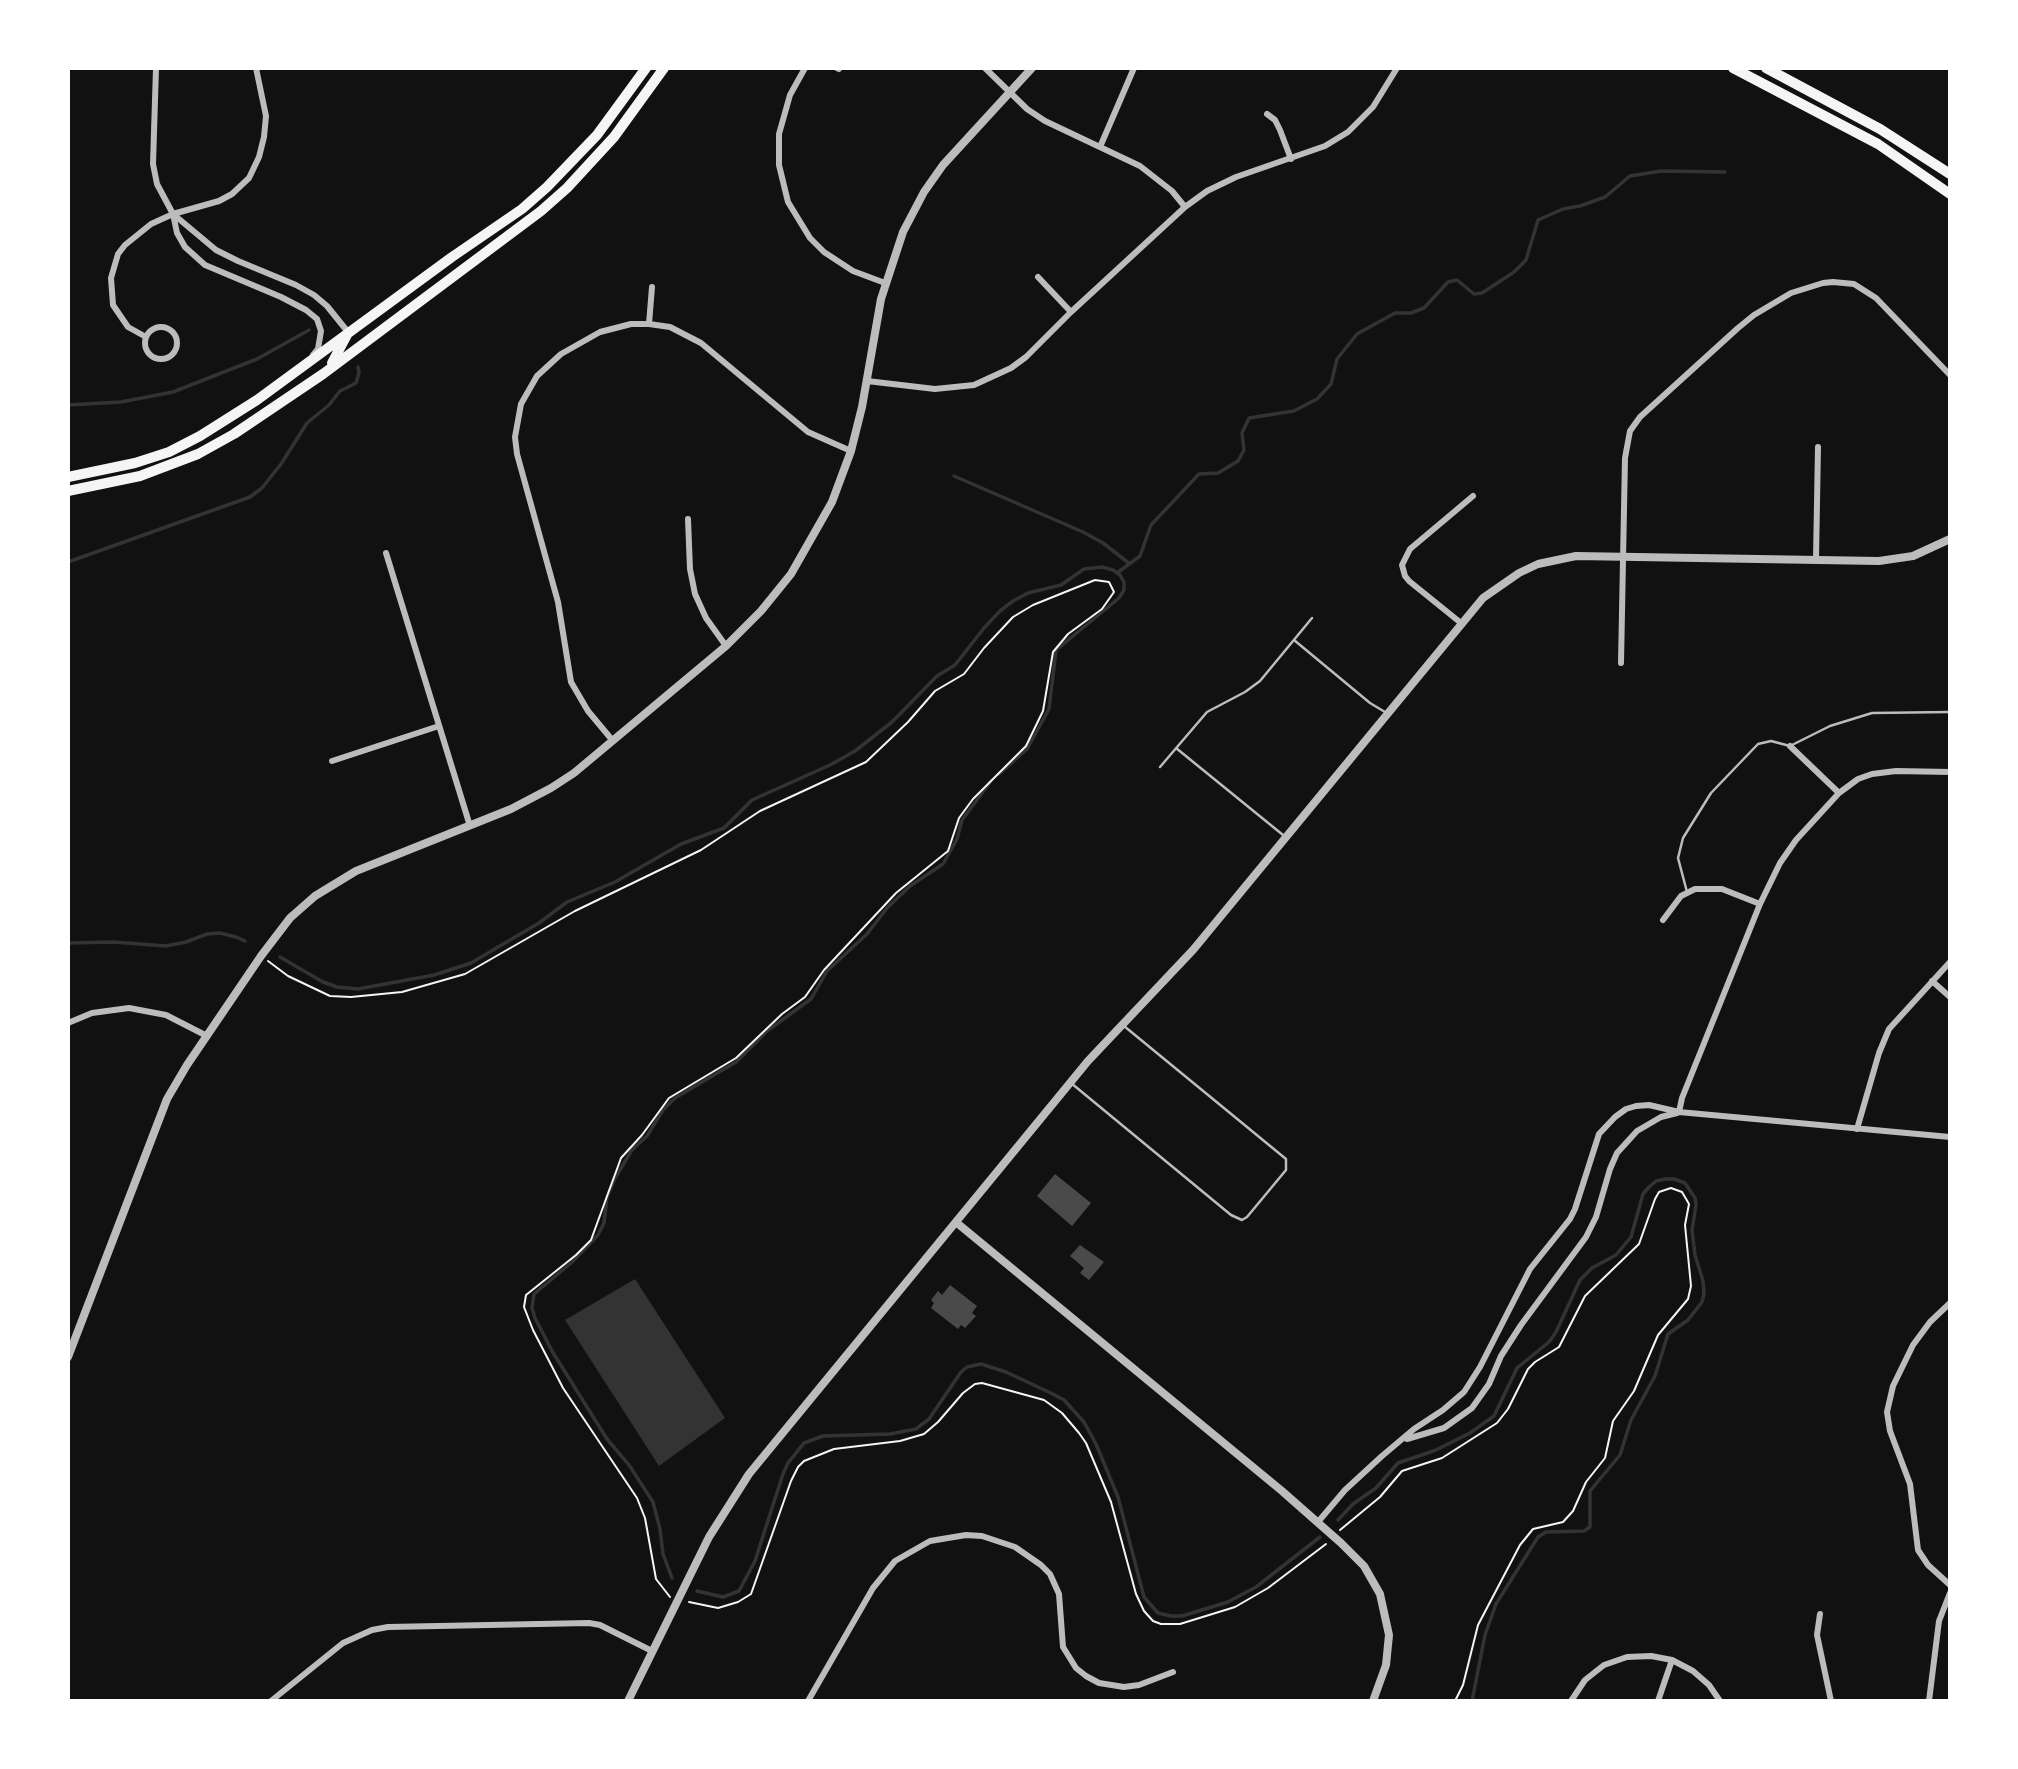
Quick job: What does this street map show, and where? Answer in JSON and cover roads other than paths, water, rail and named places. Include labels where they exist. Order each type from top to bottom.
[{"type":"main road","points":[[68,477],[135,463],[169,452],[230,418],[308,363],[522,209],[597,135],[646,68]]},
{"type":"main road","points":[[68,491],[140,476],[198,454],[234,434],[323,374],[530,219],[567,188],[594,162],[664,68]]},
{"type":"main road","points":[[1733,68],[1878,144],[1950,194]]},
{"type":"main road","points":[[1766,68],[1849,111],[1950,174]]},
{"type":"main road","points":[[323,374],[337,357],[348,332]]},
{"type":"street","points":[[156,68],[153,164],[157,184],[173,214],[216,250],[314,295],[348,332]]},
{"type":"street","points":[[146,337],[128,327],[113,305],[111,278],[118,254],[151,224],[173,214],[219,201],[232,194],[249,178],[259,157],[266,116],[256,68]]},
{"type":"street","points":[[805,68],[790,95],[779,134],[779,165],[788,202],[810,238],[824,252],[853,271],[885,284]]},
{"type":"street","points":[[985,68],[1009,93],[1045,121],[1140,166],[1157,178],[1185,207]]},
{"type":"street","points":[[68,1357],[167,1099],[261,956],[290,918],[328,887],[373,863],[511,809],[551,788],[613,741],[726,646],[768,602],[805,551],[832,502],[851,451],[885,284],[903,232],[934,177],[1032,68]]},
{"type":"street","points":[[1100,147],[1134,68]]},
{"type":"street","points":[[867,381],[935,389],[974,385],[1011,368],[1026,357],[1185,207],[1222,183],[1331,143],[1359,122],[1380,97],[1397,68]]},
{"type":"street","points":[[1267,114],[1275,120],[1291,159]]},
{"type":"street","points":[[173,214],[174,226],[181,240],[205,265],[281,297],[317,319],[321,331],[317,349],[308,363]]},
{"type":"street","points":[[1038,277],[1071,312]]},
{"type":"street","points":[[1621,663],[1626,447],[1634,424],[1754,315],[1791,293],[1809,286],[1842,282],[1861,287],[1950,375]]},
{"type":"street","points":[[649,324],[652,287]]},
{"type":"street","points":[[613,741],[589,711],[571,682],[558,602],[519,466],[515,437],[521,404],[529,388],[548,364],[600,332],[631,324],[670,327],[701,343],[795,424],[821,439],[851,451]]},
{"type":"street","points":[[168,328],[176,335],[176,351],[167,358],[157,358],[148,352],[146,337],[153,329],[168,328]]},
{"type":"street","points":[[1816,559],[1818,447]]},
{"type":"street","points":[[1461,623],[1409,581],[1402,565],[1410,548],[1473,496]]},
{"type":"street","points":[[688,519],[690,569],[695,594],[706,618],[726,646]]},
{"type":"street","points":[[628,1701],[709,1537],[749,1474],[1071,1083],[1122,1024],[1193,950],[1483,598],[1502,582],[1538,564],[1576,556],[1897,559],[1928,551],[1950,539]]},
{"type":"street","points":[[386,553],[470,826]]},
{"type":"street","points":[[332,761],[439,726]]},
{"type":"street","points":[[1790,746],[1839,793]]},
{"type":"street","points":[[1679,1112],[1682,1098],[1760,904],[1789,850],[1839,793],[1858,779],[1896,771],[1950,772]]},
{"type":"street","points":[[1663,920],[1687,892],[1713,888],[1760,904]]},
{"type":"street","points":[[1857,1129],[1879,1053],[1889,1029],[1950,962]]},
{"type":"street","points":[[1932,981],[1950,997]]},
{"type":"street","points":[[68,1023],[92,1013],[129,1008],[166,1015],[207,1036]]},
{"type":"street","points":[[1318,1522],[1358,1477],[1414,1429],[1453,1402],[1472,1380],[1530,1269],[1570,1219],[1595,1144],[1605,1126],[1615,1117],[1636,1106],[1649,1105],[1679,1112],[1950,1137]]},
{"type":"street","points":[[1405,1439],[1444,1428],[1472,1408],[1489,1384],[1501,1356],[1521,1325],[1587,1237],[1618,1153],[1630,1137],[1645,1125],[1679,1112]]},
{"type":"street","points":[[957,1223],[1318,1522],[1364,1566],[1385,1607],[1389,1650],[1373,1701]]},
{"type":"street","points":[[1950,1303],[1930,1322],[1913,1345],[1893,1386],[1887,1412],[1890,1431],[1910,1484],[1918,1550],[1928,1565],[1950,1585]]},
{"type":"street","points":[[808,1701],[883,1574],[911,1550],[930,1541],[958,1536],[982,1536],[999,1540],[1015,1547],[1041,1565],[1056,1584],[1059,1594],[1063,1647],[1076,1668],[1086,1676],[1099,1683],[1125,1687],[1139,1685],[1173,1672]]},
{"type":"street","points":[[1929,1701],[1939,1620],[1950,1593]]},
{"type":"street","points":[[1820,1614],[1817,1635],[1831,1701]]},
{"type":"street","points":[[271,1701],[343,1643],[372,1630],[388,1627],[589,1623],[600,1625],[652,1651]]},
{"type":"street","points":[[1571,1701],[1585,1680],[1604,1665],[1640,1656],[1672,1660],[1702,1678],[1720,1701]]},
{"type":"street","points":[[1658,1701],[1672,1660]]},
{"type":"lane","points":[[1160,767],[1207,712],[1260,681],[1312,618]]},
{"type":"lane","points":[[1294,640],[1370,703],[1387,713]]},
{"type":"lane","points":[[1687,892],[1679,868],[1680,846],[1704,801],[1758,744],[1772,741],[1790,746],[1830,726],[1872,713],[1950,712]]},
{"type":"lane","points":[[1176,748],[1286,837]]},
{"type":"lane","points":[[1071,1083],[1231,1215],[1242,1220],[1247,1217],[1286,1170],[1286,1158],[1122,1024]]},
{"type":"waterway","points":[[1117,573],[1140,556],[1151,525],[1199,474],[1218,473],[1238,461],[1244,450],[1242,433],[1249,418],[1294,411],[1317,399],[1331,384],[1337,359],[1357,334],[1395,313],[1411,313],[1424,308],[1448,282],[1457,280],[1474,294],[1482,293],[1514,272],[1526,260],[1538,220],[1563,209],[1605,197],[1630,176],[1661,171],[1725,172]]},
{"type":"waterway","points":[[68,405],[121,402],[173,392],[257,359],[309,330]]},
{"type":"waterway","points":[[68,562],[250,497],[262,488],[281,464],[307,423],[329,405],[340,391],[356,383],[358,367]]},
{"type":"waterway","points":[[954,476],[1083,532],[1103,543],[1130,564]]},
{"type":"waterway","points":[[280,957],[323,982],[337,987],[358,989],[434,975],[471,963],[539,923],[567,902],[615,882],[681,844],[724,828],[752,800],[855,751],[892,722],[937,676],[955,665],[984,628],[1013,601],[1028,593],[1061,585],[1084,569],[1102,567],[1113,570],[1124,582],[1124,590],[1119,598],[1056,650],[1049,709],[1027,749],[999,774]]},
{"type":"waterway","points":[[672,1578],[663,1554],[653,1502],[629,1465],[607,1439],[552,1351],[535,1318],[532,1308],[534,1294],[571,1263],[598,1235],[604,1223],[607,1197],[615,1178],[632,1150],[647,1136],[663,1110],[675,1098],[736,1062],[767,1031],[811,999],[827,971],[867,934],[887,908],[910,886],[943,864],[957,839],[962,820],[991,781]]},
{"type":"waterway","points":[[68,943],[113,942],[166,946],[220,933],[245,941]]},
{"type":"waterway","points":[[1338,1520],[1353,1504],[1376,1488],[1398,1463],[1436,1450],[1470,1433],[1494,1416],[1517,1368],[1549,1342],[1556,1332],[1580,1280],[1592,1268],[1616,1255],[1631,1237],[1643,1194],[1656,1181],[1674,1179],[1685,1183],[1695,1198],[1692,1230],[1695,1255],[1703,1281],[1702,1302],[1688,1320],[1668,1334],[1655,1376],[1631,1420],[1620,1455],[1590,1491],[1590,1527],[1584,1531],[1546,1532],[1538,1537],[1496,1604],[1485,1635],[1472,1701]]},
{"type":"waterway","points":[[697,1591],[723,1597],[739,1591],[755,1561],[783,1474],[804,1443],[823,1436],[890,1434],[916,1429],[929,1419],[961,1372],[967,1367],[981,1364],[1006,1372],[1064,1400],[1084,1422],[1118,1497],[1144,1597],[1158,1613],[1182,1616],[1228,1602],[1256,1587],[1320,1537]]}]
